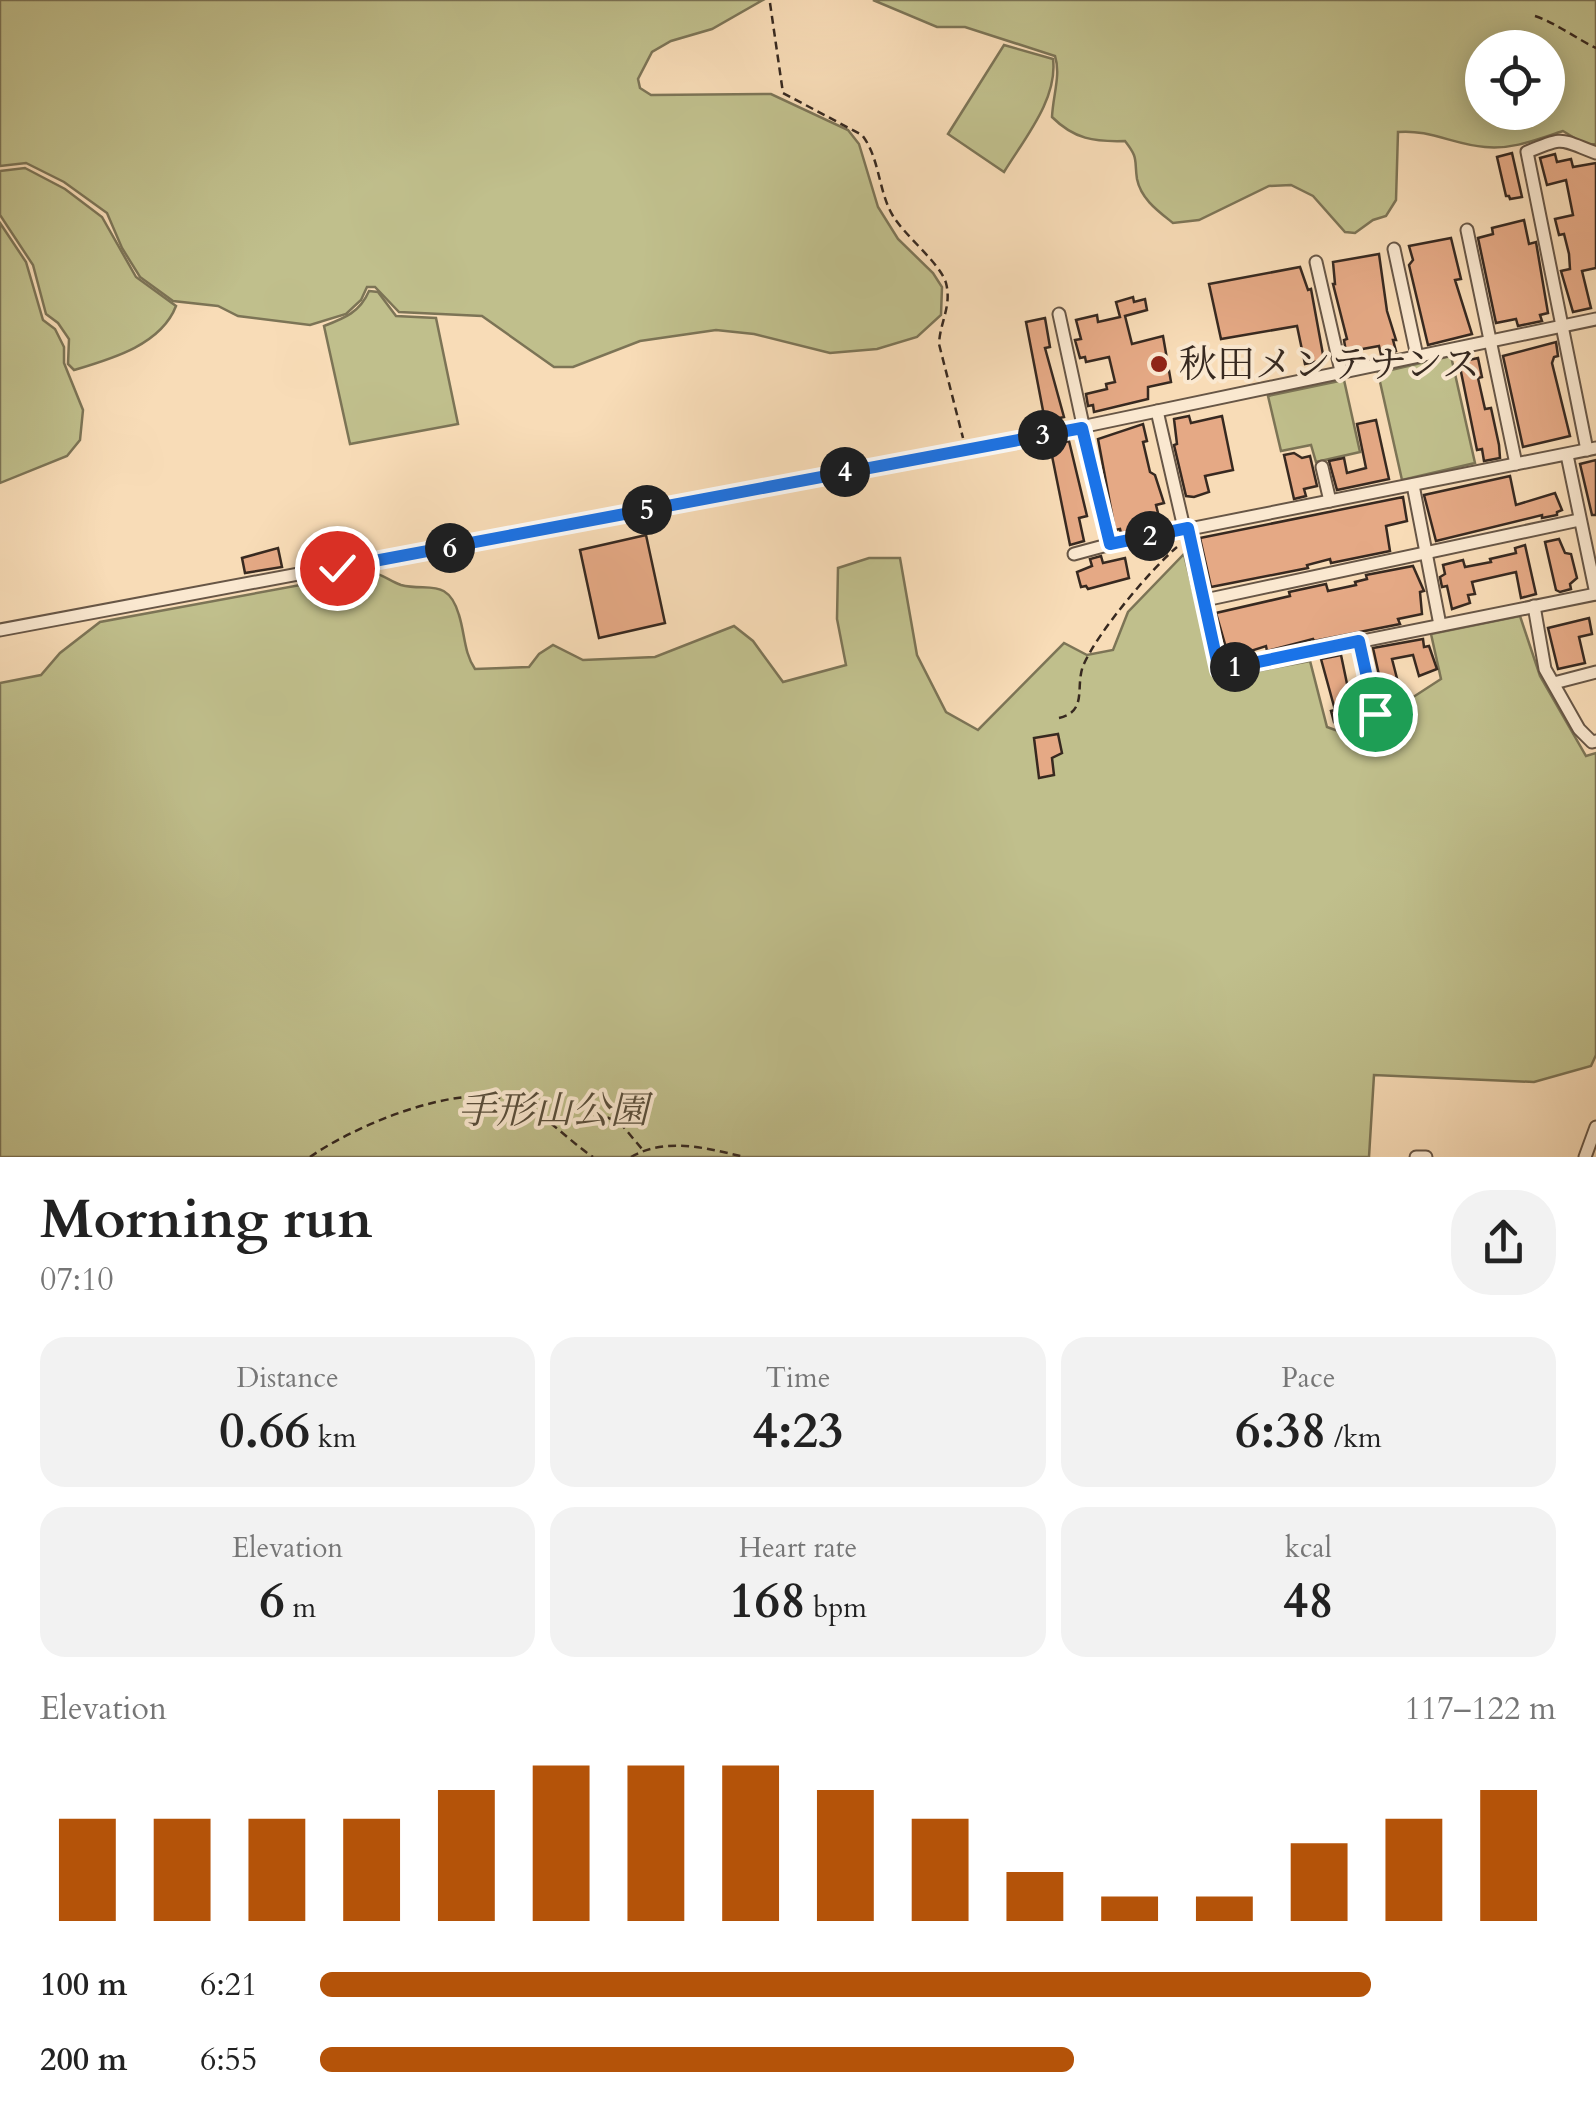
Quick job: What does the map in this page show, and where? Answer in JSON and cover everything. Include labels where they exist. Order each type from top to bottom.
[{"type":"street","points":[[1074,554],[1592,449],[1526,152],[1569,139],[1596,153]]},
{"type":"street","points":[[1466,230],[1516,464]]},
{"type":"street","points":[[1394,249],[1416,356]]},
{"type":"street","points":[[1316,262],[1342,371]]},
{"type":"street","points":[[1058,314],[1110,544]]},
{"type":"street","points":[[0,630],[1082,428],[1596,319]]},
{"type":"street","points":[[1157,410],[1219,670],[1596,594],[1567,454]]},
{"type":"street","points":[[1322,467],[1330,501]]},
{"type":"street","points":[[1414,486],[1440,624]]},
{"type":"street","points":[[1205,600],[1579,520]]},
{"type":"street","points":[[1534,606],[1546,670],[1579,729],[1592,742],[1596,741]]},
{"type":"street","points":[[1359,641],[1375,714]]},
{"type":"street","points":[[1554,684],[1596,672]]},
{"type":"street","points":[[1584,1157],[1596,1127]]},
{"type":"street","points":[[1416,1157],[1426,1157]]},
{"type":"path","points":[[770,2],[782,93],[862,136],[892,215],[917,248],[940,269],[946,282],[948,314],[940,330],[939,344],[966,449]]},
{"type":"path","points":[[1535,16],[1551,21],[1569,36],[1596,48]]},
{"type":"path","points":[[1060,718],[1070,715],[1080,704],[1081,671],[1090,653],[1187,531]]},
{"type":"path","points":[[310,1157],[338,1138],[395,1114],[467,1096],[509,1100],[542,1117],[593,1157]]},
{"type":"path","points":[[584,1106],[621,1124],[643,1150]]},
{"type":"path","points":[[630,1157],[643,1150],[686,1145],[744,1157]]},
{"type":"green space","points":[[0,0],[763,0],[712,29],[671,41],[652,52],[638,79],[640,88],[651,95],[771,94],[848,130],[859,144],[878,207],[898,239],[942,287],[941,315],[917,337],[877,349],[830,353],[754,334],[716,330],[640,341],[573,367],[554,367],[482,316],[399,312],[375,287],[367,287],[361,300],[346,314],[310,325],[238,316],[218,306],[173,301],[140,277],[107,213],[64,182],[26,163],[0,166]]},
{"type":"green space","points":[[873,0],[1596,0],[1596,144],[1586,145],[1563,131],[1495,148],[1398,132],[1396,200],[1386,216],[1355,233],[1345,232],[1313,196],[1291,185],[1269,186],[1199,220],[1173,223],[1142,193],[1134,156],[1125,141],[1085,138],[1052,117],[1057,78],[1055,56],[965,27],[937,27]]},
{"type":"green space","points":[[1004,45],[1053,59],[1053,74],[1038,118],[1004,172],[948,134]]},
{"type":"green space","points":[[25,168],[65,189],[102,217],[136,277],[176,306],[159,331],[119,355],[74,370],[68,364],[69,339],[46,314],[33,265],[0,215],[0,171]]},
{"type":"green space","points":[[0,223],[26,262],[43,320],[55,329],[64,347],[64,363],[83,410],[80,440],[67,456],[0,483]]},
{"type":"green space","points":[[369,291],[378,292],[396,316],[436,318],[458,424],[350,444],[324,326],[351,313]]},
{"type":"green space","points":[[1451,356],[1475,463],[1402,480],[1378,373]]},
{"type":"green space","points":[[1344,380],[1360,452],[1316,462],[1311,445],[1281,451],[1268,396]]},
{"type":"green space","name":"手形山公園","points":[[1184,554],[1215,679],[1310,661],[1327,727],[1346,734],[1384,716],[1441,679],[1431,634],[1520,616],[1540,676],[1586,756],[1596,753],[1596,1055],[1591,1066],[1534,1082],[1374,1075],[1369,1157],[0,1157],[0,683],[41,675],[60,653],[100,622],[371,572],[401,585],[436,588],[449,595],[475,669],[529,667],[553,645],[583,660],[655,657],[734,626],[753,641],[783,682],[846,665],[837,619],[838,568],[869,558],[900,558],[917,655],[946,712],[978,730],[1064,643],[1087,655],[1113,650],[1128,612]]},
{"type":"building","points":[[1512,153],[1522,197],[1510,199],[1497,157]]},
{"type":"building","points":[[1555,154],[1557,162],[1571,159],[1573,167],[1596,163],[1596,268],[1582,271],[1591,308],[1573,312],[1561,271],[1570,269],[1569,254],[1555,219],[1573,215],[1566,180],[1547,185],[1540,158]]},
{"type":"building","points":[[1524,220],[1529,244],[1536,242],[1548,313],[1540,315],[1542,321],[1518,326],[1516,319],[1496,323],[1478,238],[1493,234],[1492,228]]},
{"type":"building","points":[[1451,238],[1461,279],[1455,280],[1472,334],[1428,345],[1409,265],[1413,260],[1409,246]]},
{"type":"building","points":[[1379,254],[1396,351],[1381,355],[1379,346],[1346,352],[1347,339],[1333,284],[1333,262]]},
{"type":"building","points":[[1300,267],[1308,290],[1311,289],[1324,360],[1305,364],[1297,326],[1221,339],[1209,284]]},
{"type":"building","points":[[1133,297],[1134,302],[1145,299],[1147,310],[1125,316],[1132,344],[1163,336],[1171,382],[1148,387],[1148,399],[1094,412],[1093,405],[1088,406],[1086,394],[1107,389],[1106,384],[1115,382],[1109,357],[1086,362],[1085,357],[1080,358],[1075,340],[1081,339],[1076,320],[1097,315],[1098,322],[1120,317],[1116,302]]},
{"type":"building","points":[[1045,318],[1050,347],[1045,348],[1064,417],[1045,421],[1026,322]]},
{"type":"building","points":[[1556,342],[1558,356],[1552,363],[1570,436],[1523,447],[1503,356]]},
{"type":"building","points":[[1478,358],[1482,377],[1478,378],[1485,409],[1491,408],[1500,458],[1484,461],[1482,449],[1477,450],[1460,367],[1465,366],[1464,361]]},
{"type":"building","points":[[1189,416],[1191,423],[1222,416],[1233,470],[1205,476],[1209,492],[1194,497],[1186,496],[1174,445],[1174,419]]},
{"type":"building","points":[[1376,420],[1389,479],[1337,490],[1329,461],[1344,458],[1347,473],[1366,468],[1357,424]]},
{"type":"building","points":[[1143,424],[1150,472],[1155,475],[1164,503],[1156,505],[1161,525],[1121,533],[1120,529],[1115,530],[1098,439]]},
{"type":"building","points":[[1069,441],[1087,516],[1079,518],[1084,541],[1070,545],[1050,446]]},
{"type":"building","points":[[1294,453],[1302,458],[1310,456],[1317,486],[1304,489],[1306,496],[1294,499],[1284,455]]},
{"type":"building","points":[[1596,460],[1596,515],[1592,515],[1580,464]]},
{"type":"building","points":[[1510,476],[1516,505],[1555,493],[1562,510],[1557,515],[1542,515],[1436,541],[1424,495]]},
{"type":"building","points":[[1403,497],[1407,521],[1386,526],[1390,551],[1331,563],[1330,559],[1307,565],[1308,568],[1211,587],[1200,538]]},
{"type":"building","points":[[646,535],[665,623],[599,638],[580,550]]},
{"type":"building","points":[[1559,539],[1565,553],[1571,554],[1577,578],[1570,584],[1571,589],[1560,592],[1556,590],[1545,542]]},
{"type":"building","points":[[1525,545],[1536,594],[1521,598],[1516,572],[1472,582],[1475,594],[1468,595],[1470,603],[1452,609],[1447,586],[1442,587],[1443,565],[1463,560],[1465,567],[1491,562],[1490,559],[1516,553],[1515,548]]},
{"type":"building","points":[[278,548],[282,567],[245,573],[242,558]]},
{"type":"building","points":[[1101,556],[1103,563],[1125,558],[1129,578],[1088,589],[1081,587],[1077,572],[1092,566],[1090,559]]},
{"type":"building","points":[[1413,566],[1424,591],[1420,592],[1422,614],[1398,619],[1400,624],[1267,651],[1266,646],[1229,658],[1216,613],[1326,584],[1328,591],[1356,585],[1355,582],[1367,579],[1366,575]]},
{"type":"building","points":[[1589,618],[1592,634],[1579,637],[1585,663],[1558,669],[1548,628]]},
{"type":"building","points":[[1423,639],[1437,669],[1419,676],[1413,655],[1392,659],[1402,698],[1385,702],[1373,648]]},
{"type":"building","points":[[1341,655],[1355,722],[1361,723],[1360,733],[1343,731],[1344,719],[1334,722],[1331,711],[1335,710],[1321,659]]},
{"type":"building","points":[[1058,734],[1062,753],[1052,758],[1054,775],[1039,778],[1034,738]]},
{"type":"place","name":"秋田メンテナンス","points":[[1159,364]]},
{"type":"route","points":[[337,568],[1082,428],[1110,544],[1188,528],[1219,670],[1359,641],[1375,714]]}]
